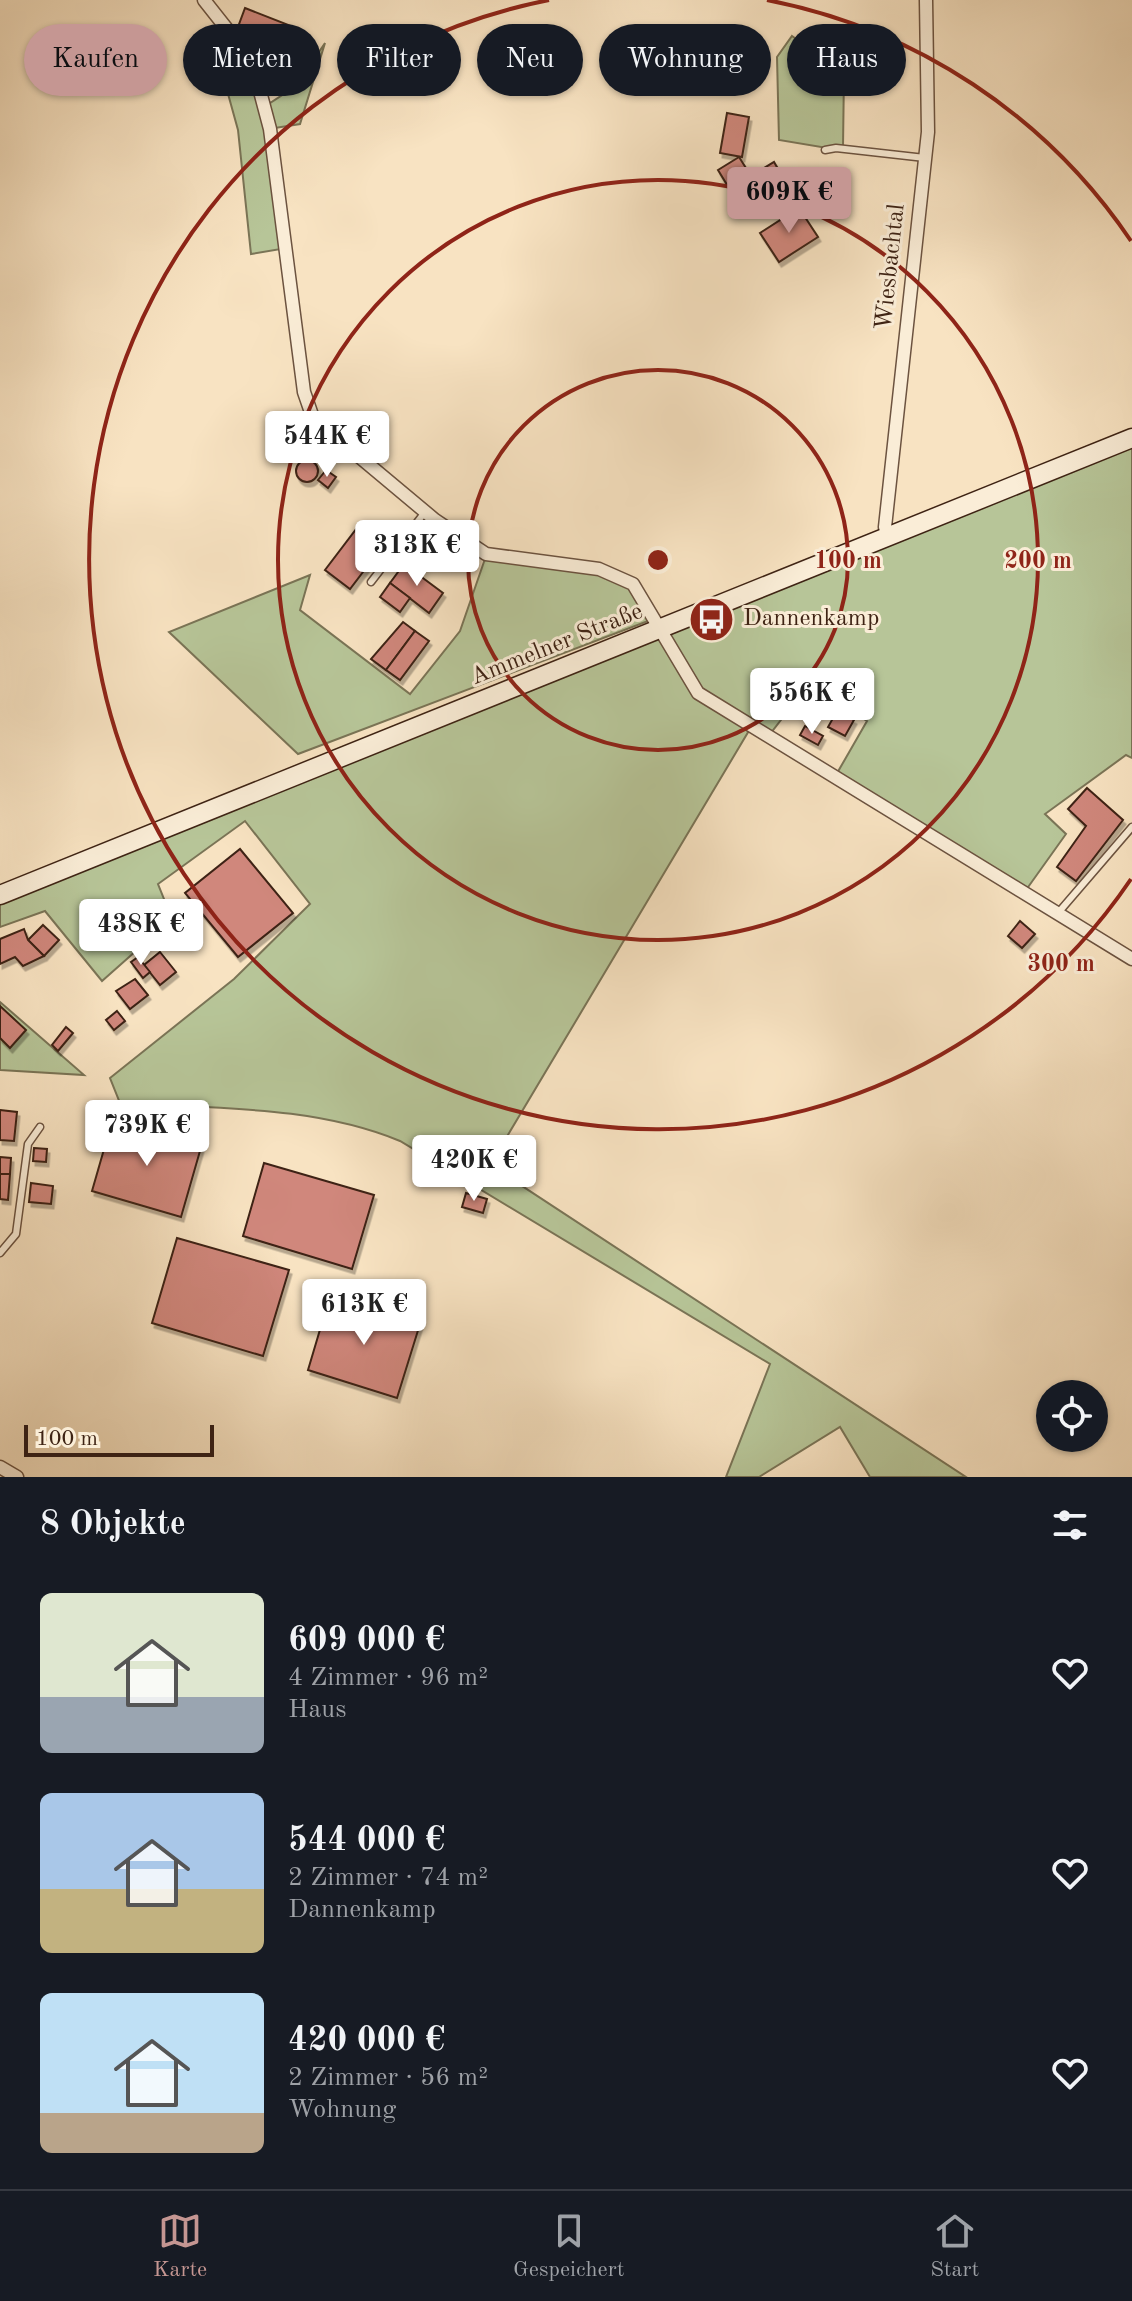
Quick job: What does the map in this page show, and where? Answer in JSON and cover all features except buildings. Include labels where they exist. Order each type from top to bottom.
[{"type":"street","points":[[204,0],[238,43],[257,80],[270,129],[304,392],[313,418],[425,512],[486,554],[599,569],[633,584],[698,693],[1132,959]]},
{"type":"street","name":"Wiesbachtal","points":[[888,538],[885,527],[925,158],[926,0]]},
{"type":"street","name":"Ammelner Straße","points":[[0,895],[1132,438]]},
{"type":"street","points":[[0,1467],[17,1477]]},
{"type":"lane","points":[[825,150],[836,148],[925,158]]},
{"type":"lane","points":[[371,582],[425,512]]},
{"type":"lane","points":[[1058,913],[1132,827]]},
{"type":"lane","points":[[0,1253],[16,1234],[28,1144],[40,1127]]},
{"type":"green space","points":[[787,43],[787,96],[844,96],[843,147],[839,150],[779,140],[777,57]]},
{"type":"green space","points":[[229,96],[266,96],[270,103],[281,96],[309,96],[300,124],[268,129],[281,249],[251,254],[238,130]]},
{"type":"green space","points":[[1132,439],[1132,758],[1126,755],[1045,814],[1066,834],[1026,890],[836,775],[867,721],[808,685],[770,734],[750,729],[490,1165],[966,1477],[870,1477],[840,1427],[759,1477],[726,1477],[770,1364],[400,1141],[367,1129],[298,1115],[120,1103],[110,1078],[234,979],[310,904],[245,821],[158,884],[172,919],[102,981],[45,911],[0,927],[0,904]]},
{"type":"green space","points":[[486,556],[598,571],[633,585],[656,618],[298,754],[169,632],[310,575],[300,610],[410,694],[460,631]]},
{"type":"green space","points":[[0,1002],[84,1075],[0,1070]]},
{"type":"place","name":"Dannenkamp","points":[[712,619]]}]
